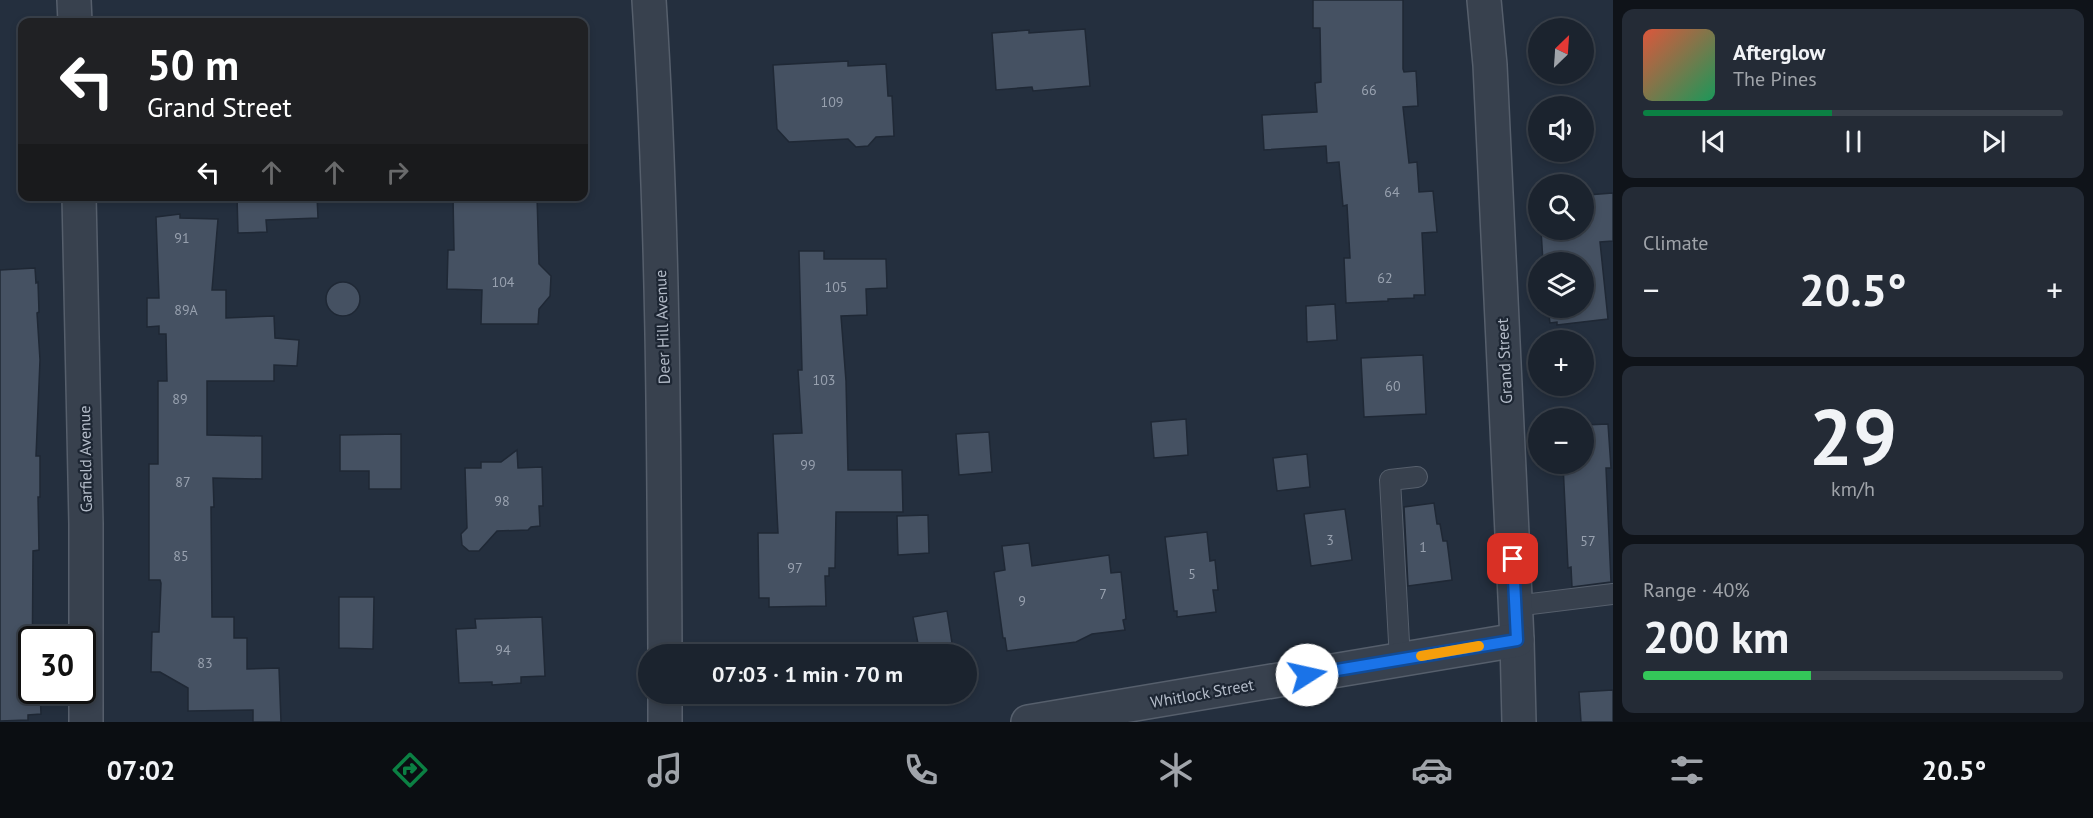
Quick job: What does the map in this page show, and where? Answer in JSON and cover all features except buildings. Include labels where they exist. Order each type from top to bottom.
[{"type":"street","points":[[74,0],[75,18]]},
{"type":"street","name":"Deer Hill Avenue","points":[[649,0],[656,112],[664,392],[664,644]]},
{"type":"street","name":"Grand Street","points":[[1484,0],[1490,65],[1519,722]]},
{"type":"street","name":"Garfield Avenue","points":[[79,201],[86,524],[86,722]]},
{"type":"street","name":"Whitlock Street","points":[[1028,722],[1517,640]]},
{"type":"street","points":[[665,704],[665,722]]},
{"type":"lane","points":[[1400,660],[1390,480],[1417,477]]},
{"type":"lane","points":[[1515,606],[1613,594]]},
{"type":"slow traffic","points":[[1421,656],[1479,646]]},
{"type":"route","points":[[1307,675],[1517,640],[1513,559]]}]
